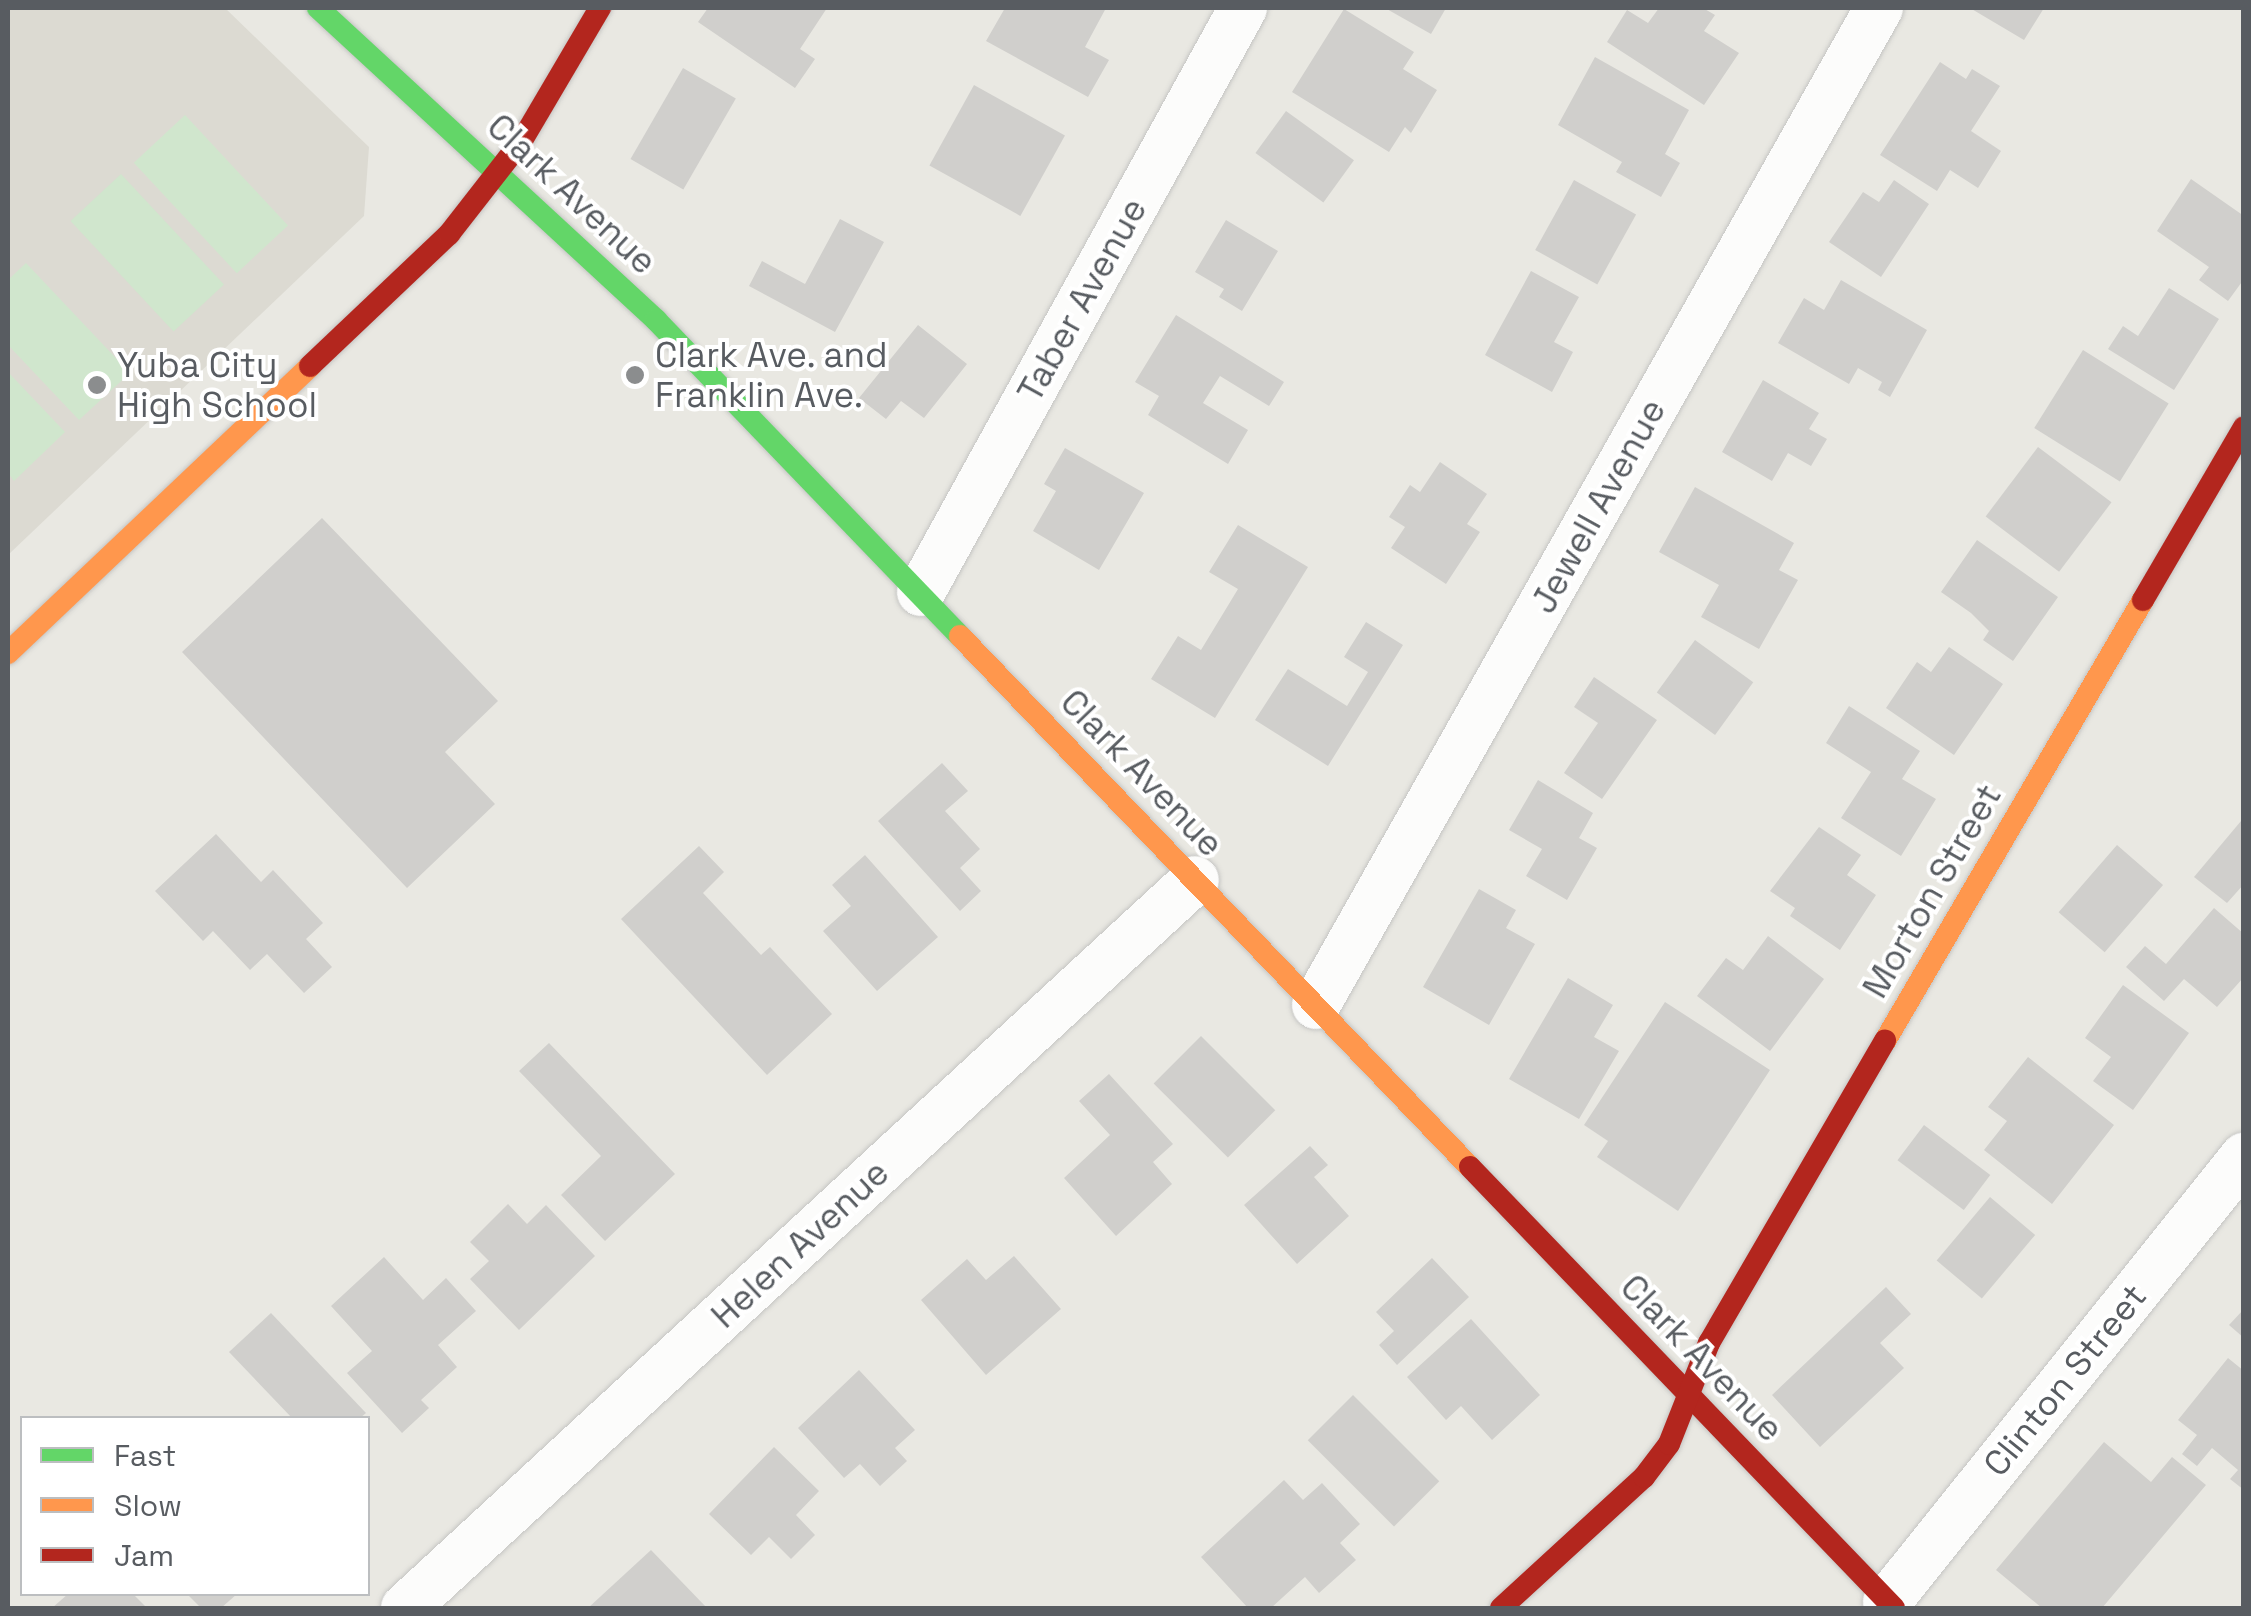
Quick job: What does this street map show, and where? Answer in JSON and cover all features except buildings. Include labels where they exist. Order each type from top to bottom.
[{"type":"street","name":"Clark Avenue","points":[[318,8],[656,320],[1890,1605]]},
{"type":"street","points":[[8,653],[380,306],[499,172],[600,8]]},
{"type":"street","name":"Taber Avenue","points":[[921,592],[1244,8]]},
{"type":"street","name":"Jewell Avenue","points":[[1316,1005],[1879,8]]},
{"type":"street","name":"Morton Street","points":[[1502,1608],[1657,1462],[1715,1333],[2244,428]]},
{"type":"street","name":"Helen Avenue","points":[[405,1608],[1194,880]]},
{"type":"street","name":"Clinton Street","points":[[1890,1605],[2244,1157]]},
{"type":"shaded area","name":"Yuba City High School","points":[[8,8],[225,8],[369,147],[364,216],[8,555]]},
{"type":"green space","points":[[185,115],[288,225],[237,273],[134,163]]},
{"type":"green space","points":[[121,174],[224,284],[174,331],[71,221]]},
{"type":"green space","points":[[26,263],[130,373],[79,420],[8,345],[8,280]]},
{"type":"green space","points":[[8,372],[65,432],[14,481],[8,473]]},
{"type":"traffic: fast","points":[[318,8],[656,320],[960,636]]},
{"type":"traffic: slow","points":[[8,653],[310,366]]},
{"type":"traffic: slow","points":[[1885,1041],[2143,600]]},
{"type":"traffic: slow","points":[[960,636],[1470,1167]]},
{"type":"traffic: jam","points":[[310,366],[449,234],[521,142],[600,8]]},
{"type":"traffic: jam","points":[[2143,600],[2244,427]]},
{"type":"traffic: jam","points":[[1501,1608],[1644,1477],[1669,1444],[1709,1343],[1885,1041]]},
{"type":"traffic: jam","points":[[1470,1167],[1894,1608]]},
{"type":"place","name":"Clark Ave. and Franklin Ave.","points":[[635,375]]},
{"type":"place","name":"Yuba City High School","points":[[97,385]]}]
